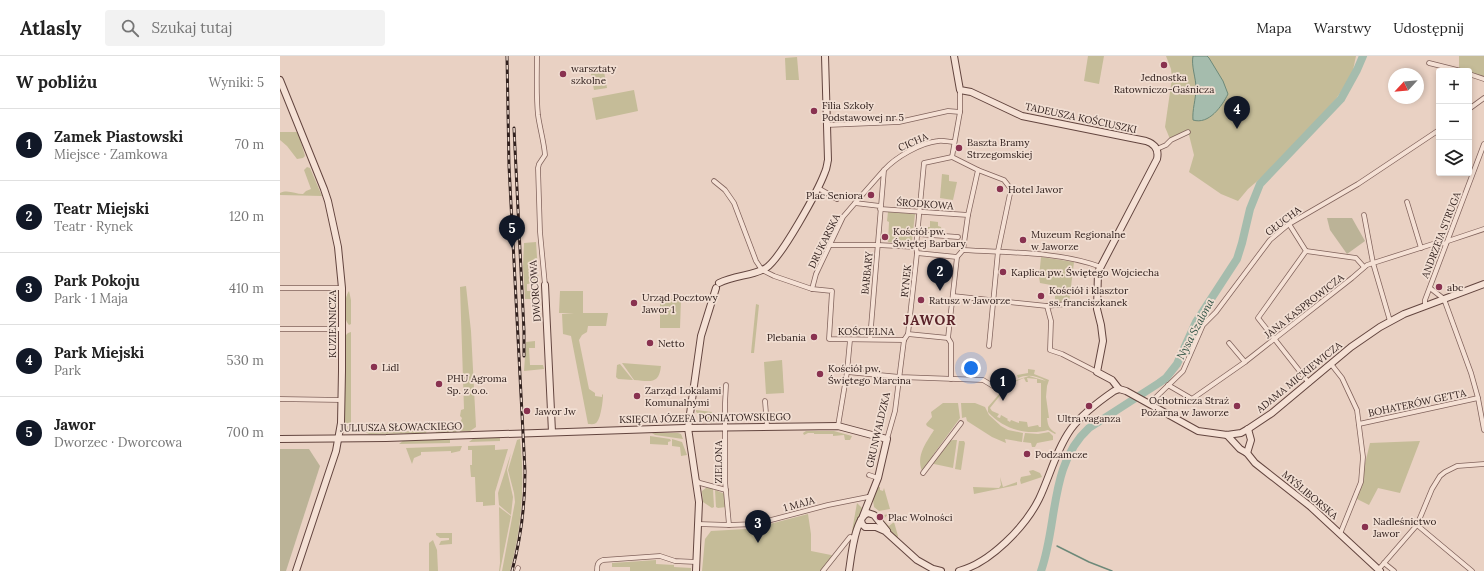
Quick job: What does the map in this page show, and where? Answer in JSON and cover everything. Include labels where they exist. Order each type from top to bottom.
[{"type":"street","name":"DWORCOWA","points":[[536,56],[538,117],[544,141],[545,155],[538,168],[540,232],[545,285],[552,432]]},
{"type":"street","points":[[696,571],[699,502],[688,428],[702,336],[718,286],[734,277],[762,270],[775,259],[818,188],[826,170],[828,160],[825,56]]},
{"type":"street","points":[[954,56],[960,90],[960,112],[952,157],[978,170],[1004,180],[1010,189],[998,251],[989,346]]},
{"type":"street","points":[[1429,63],[1449,68]]},
{"type":"street","points":[[1472,75],[1484,79]]},
{"type":"street","name":"KUZIENNICZA","points":[[280,80],[328,201],[338,247],[342,288],[341,423],[336,451],[296,571]]},
{"type":"street","name":"TADEUSZA KOŚCIUSZKI","points":[[960,90],[971,92],[1022,116],[1146,141],[1155,147]]},
{"type":"street","points":[[1472,107],[1484,98]]},
{"type":"street","points":[[827,125],[899,122],[948,111],[960,112]]},
{"type":"street","points":[[1097,372],[1103,340],[1097,301],[1098,274],[1101,266],[1157,159],[1155,147],[1166,145],[1171,140],[1188,132]]},
{"type":"street","name":"GŁUCHA","points":[[1148,403],[1179,374],[1185,366],[1203,325],[1216,312],[1270,240],[1289,224],[1358,184],[1436,132]]},
{"type":"street","name":"CICHA","points":[[884,170],[901,156],[926,144],[939,140],[954,142]]},
{"type":"street","name":"ANDRZEJA STRUGA","points":[[1425,306],[1425,300],[1484,144]]},
{"type":"street","name":"RYNEK","points":[[904,340],[908,334],[924,163],[952,157]]},
{"type":"street","points":[[855,203],[884,170]]},
{"type":"street","points":[[855,203],[880,207],[884,170]]},
{"type":"street","points":[[951,379],[951,343],[948,338],[957,257],[963,250],[968,215],[978,170]]},
{"type":"street","points":[[714,181],[725,190],[734,203],[756,260],[762,270],[774,276],[812,289]]},
{"type":"street","points":[[818,188],[837,199]]},
{"type":"street","points":[[1407,202],[1421,248]]},
{"type":"street","name":"DRUKARSKA","points":[[812,289],[816,274],[844,217],[855,203]]},
{"type":"street","name":"ŚRODKOWA","points":[[880,207],[919,212],[968,215]]},
{"type":"street","name":"BARBARY","points":[[870,339],[880,207]]},
{"type":"street","points":[[1364,215],[1373,263],[1390,321]]},
{"type":"street","points":[[1289,224],[1306,251],[1356,258],[1364,267]]},
{"type":"street","name":"JANA KASPROWICZA","points":[[1168,384],[1192,399],[1244,362],[1347,282],[1364,267],[1439,242],[1447,243],[1484,229]]},
{"type":"street","points":[[917,234],[958,237]]},
{"type":"street","points":[[830,245],[916,247]]},
{"type":"street","points":[[963,250],[998,251],[1071,258],[1101,266]]},
{"type":"street","points":[[1306,251],[1258,318],[1309,383]]},
{"type":"street","name":"RYNEK","points":[[916,253],[957,257]]},
{"type":"street","name":"ADAMA MICKIEWICZA","points":[[1119,389],[1126,391],[1198,431],[1227,435],[1236,434],[1248,429],[1309,383],[1371,333],[1390,321],[1484,284]]},
{"type":"street","points":[[280,288],[342,288]]},
{"type":"street","name":"ANDRZEJA STRUGA","points":[[1430,288],[1444,299]]},
{"type":"street","name":"KOŚCIELNA","points":[[812,289],[832,291],[829,339],[904,340]]},
{"type":"street","points":[[953,296],[993,299],[1047,306],[1066,304]]},
{"type":"street","name":"BOHATERÓW GETTA","points":[[1444,299],[1471,373],[1478,398],[1484,430]]},
{"type":"street","points":[[959,571],[967,569],[996,551],[1028,517],[1037,502],[1070,431],[1079,419],[1089,410],[1114,391],[1119,389],[1112,380],[1062,354],[1050,350],[1052,322],[1047,306]]},
{"type":"street","points":[[280,329],[342,329]]},
{"type":"street","points":[[908,334],[948,338]]},
{"type":"street","points":[[838,426],[847,372],[850,340]]},
{"type":"street","name":"GRUNWALDZKA","points":[[870,499],[878,478],[895,411],[904,340]]},
{"type":"street","points":[[1229,343],[1244,362]]},
{"type":"street","name":"BOHATERÓW GETTA","points":[[1331,364],[1342,378],[1351,395],[1359,424],[1364,457],[1361,482],[1340,534]]},
{"type":"street","points":[[847,372],[900,377],[983,380],[1003,392]]},
{"type":"street","name":"ZIELONA","points":[[726,386],[726,490],[729,525]]},
{"type":"street","name":"BOHATERÓW GETTA","points":[[1359,424],[1478,398]]},
{"type":"street","points":[[280,399],[341,400]]},
{"type":"street","points":[[765,401],[767,426]]},
{"type":"street","points":[[923,473],[961,423]]},
{"type":"street","name":"KSIĘCIA JÓZEFA PONIATOWSKIEGO","points":[[523,432],[767,426],[838,426],[887,439]]},
{"type":"street","points":[[1247,453],[1251,440],[1248,429]]},
{"type":"street","name":"JULIUSZA SŁOWACKIEGO","points":[[280,439],[380,438],[523,432]]},
{"type":"street","name":"MYŚLIBORSKA","points":[[1227,435],[1240,449],[1247,453],[1255,463],[1311,507],[1379,570]]},
{"type":"street","points":[[1379,570],[1416,525],[1436,480],[1445,472],[1457,466],[1484,464]]},
{"type":"street","points":[[869,475],[878,478]]},
{"type":"street","name":"ZIELONA","points":[[695,480],[700,483],[726,490]]},
{"type":"street","name":"1 MAJA","points":[[698,524],[729,525],[760,523],[828,505],[868,497],[870,499]]},
{"type":"street","points":[[849,571],[852,538],[870,499]]},
{"type":"street","points":[[870,499],[876,523],[872,527]]},
{"type":"street","points":[[856,500],[860,501],[866,507]]},
{"type":"street","points":[[862,518],[868,513],[875,516],[890,535],[917,560],[933,569],[941,571]]},
{"type":"street","points":[[862,518],[862,524],[865,527]]},
{"type":"street","points":[[1416,525],[1472,571]]},
{"type":"street","points":[[823,571],[852,538],[865,527],[872,527],[882,530],[890,535]]},
{"type":"street","points":[[597,571],[597,565],[603,560],[660,556],[675,561],[696,562]]},
{"type":"street","points":[[1384,563],[1394,571]]},
{"type":"shaded area","points":[[1088,56],[1104,56],[1099,84],[1084,81]]},
{"type":"shaded area","points":[[1166,56],[1356,56],[1352,75],[1336,99],[1310,128],[1262,177],[1248,189],[1238,201],[1221,194],[1189,172],[1194,155],[1188,131],[1170,139],[1165,127],[1172,78],[1171,69]]},
{"type":"shaded area","points":[[1193,56],[1207,56],[1209,58],[1223,81],[1228,94],[1219,109],[1210,117],[1199,121],[1193,120],[1196,88]]},
{"type":"shaded area","points":[[1459,56],[1484,56],[1484,77],[1472,73],[1472,68],[1459,68]]},
{"type":"shaded area","points":[[797,57],[799,80],[786,80],[785,58]]},
{"type":"shaded area","points":[[603,66],[607,88],[594,90],[590,69]]},
{"type":"shaded area","points":[[634,90],[638,111],[596,120],[592,98]]},
{"type":"shaded area","points":[[280,132],[298,132],[305,156],[303,158],[297,159],[287,146],[280,140]]},
{"type":"shaded area","points":[[307,167],[310,168],[322,196],[280,195],[280,193],[286,191],[303,194],[311,189],[304,170]]},
{"type":"shaded area","points":[[942,174],[949,175],[949,181],[957,182],[953,200],[940,198]]},
{"type":"shaded area","points":[[888,212],[915,214],[912,241],[908,244],[888,242]]},
{"type":"shaded area","points":[[1327,218],[1352,218],[1365,241],[1347,254],[1330,230]]},
{"type":"shaded area","points":[[930,221],[938,222],[938,226],[941,227],[942,233],[927,233],[928,227],[930,227]]},
{"type":"shaded area","points":[[536,242],[539,287],[537,283],[527,284],[527,291],[533,291],[531,295],[533,299],[525,299],[523,266],[524,243]]},
{"type":"shaded area","points":[[1041,257],[1074,262],[1069,303],[1055,305],[1055,288],[1051,285],[1040,283],[1039,277]]},
{"type":"shaded area","points":[[466,286],[471,331],[476,427],[470,431],[436,433],[435,426],[437,426],[437,430],[458,429],[462,418],[460,416],[461,410],[464,409],[460,287]]},
{"type":"shaded area","points":[[349,291],[351,300],[351,324],[349,325],[345,318],[344,308]]},
{"type":"shaded area","points":[[560,291],[583,291],[583,313],[608,313],[606,326],[588,326],[587,332],[582,335],[579,340],[589,389],[595,393],[595,396],[602,397],[602,394],[603,395],[600,416],[594,424],[588,424],[571,336],[563,334],[562,314],[574,313],[559,313]]},
{"type":"shaded area","points":[[660,299],[681,299],[680,328],[660,328]]},
{"type":"shaded area","points":[[756,304],[759,305],[754,353],[751,353]]},
{"type":"shaded area","points":[[351,332],[351,432],[347,429],[345,422],[343,422],[344,337]]},
{"type":"shaded area","points":[[535,341],[535,348],[529,348],[530,365],[543,365],[544,369],[524,371],[526,342]]},
{"type":"shaded area","points":[[782,360],[784,393],[766,394],[764,362]]},
{"type":"shaded area","points":[[622,363],[661,366],[660,372],[656,379],[645,381],[634,380]]},
{"type":"shaded area","points":[[620,364],[633,380],[618,379],[616,377],[617,365]]},
{"type":"shaded area","points":[[1028,369],[1035,370],[1034,374],[1049,380],[1046,397],[1049,418],[1047,418],[1049,427],[1056,433],[1055,434],[1048,430],[1032,432],[1016,430],[1001,423],[988,412],[988,407],[1001,392],[1002,393],[990,408],[992,411],[999,414],[997,417],[1000,418],[1001,415],[1010,422],[1011,420],[1019,423],[1019,421],[1027,422],[1028,427],[1038,425],[1041,427],[1041,383],[1037,383],[1037,379],[1027,378],[1028,382],[1026,382],[1024,378],[1012,383],[1005,390],[1002,389],[1011,382],[1029,376],[1018,378],[1017,375],[1028,373]],"holes":[[[1029,376],[1039,378],[1046,381]]]},
{"type":"shaded area","points":[[943,403],[958,403],[960,418],[933,455],[935,457],[922,471],[920,465],[921,454],[925,444],[934,430],[926,424],[932,417],[931,412]]},
{"type":"shaded area","points":[[961,403],[975,403],[985,407],[989,415],[1001,426],[1008,430],[1023,433],[1022,442],[1005,439],[1006,443],[992,437],[967,421],[966,417],[962,418]]},
{"type":"shaded area","points":[[696,410],[712,412],[712,423],[696,412]]},
{"type":"shaded area","points":[[427,431],[426,433],[369,434],[365,432]]},
{"type":"shaded area","points":[[806,431],[834,431],[852,436],[850,440],[845,440],[844,435],[833,436],[833,434],[808,433],[804,435],[803,433]]},
{"type":"shaded area","points":[[1049,432],[1053,436],[1053,440],[1037,443],[1035,447],[1032,447],[1031,443],[1023,442],[1025,433],[1038,434]]},
{"type":"shaded area","points":[[652,433],[678,433],[681,434],[683,439],[655,435]]},
{"type":"shaded area","points":[[650,436],[670,439],[671,441],[668,442],[668,445],[650,444]]},
{"type":"shaded area","points":[[500,437],[500,441],[469,442],[474,438]]},
{"type":"shaded area","points":[[450,439],[450,443],[399,444],[404,440]]},
{"type":"shaded area","points":[[520,439],[522,489],[520,522],[510,571],[502,571],[515,502],[508,470],[517,440]]},
{"type":"shaded area","points":[[672,439],[682,442],[687,455],[681,456],[680,447],[672,446]]},
{"type":"shaded area","points":[[957,440],[953,468],[934,464],[933,463],[950,441]]},
{"type":"shaded area","points":[[959,441],[964,441],[965,443],[961,470],[955,469]]},
{"type":"shaded area","points":[[1420,441],[1400,493],[1378,488],[1369,505],[1355,498],[1359,488],[1370,443]]},
{"type":"shaded area","points":[[495,445],[495,450],[508,449],[495,492],[495,505],[483,506],[483,502],[476,502],[475,477],[471,477],[470,465],[472,465],[472,450],[468,450],[468,446]]},
{"type":"shaded area","points":[[462,446],[460,451],[451,453],[451,451],[421,452],[421,455],[414,458],[412,464],[406,448]]},
{"type":"shaded area","points":[[280,449],[309,449],[320,466],[286,571],[280,571]]},
{"type":"shaded area","points":[[511,453],[507,470],[513,497],[511,515],[499,505],[498,493]]},
{"type":"shaded area","points":[[1033,470],[1040,473],[1042,477],[1021,484],[1021,477],[1031,475],[1029,471]]},
{"type":"shaded area","points":[[1000,477],[1003,487],[1017,482],[1017,485],[974,494],[973,487],[999,488],[1001,485]]},
{"type":"shaded area","points":[[707,487],[713,489],[714,507],[712,508],[703,502],[702,491]]},
{"type":"shaded area","points":[[878,487],[880,487],[880,490],[883,491],[884,488],[890,509],[879,511],[874,507],[873,500]]},
{"type":"shaded area","points":[[715,490],[725,494],[726,507],[716,507]]},
{"type":"shaded area","points":[[857,503],[863,509],[853,532],[852,531]]},
{"type":"shaded area","points":[[499,507],[511,516],[500,571],[499,571]]},
{"type":"shaded area","points":[[808,514],[811,534],[811,551],[831,555],[837,558],[825,571],[702,571],[705,539],[711,531],[746,529]]},
{"type":"shaded area","points":[[888,514],[883,520],[889,526],[894,522],[898,536],[897,538],[879,518],[880,516]]},
{"type":"shaded area","points":[[436,533],[452,533],[452,544],[439,545],[441,541],[449,540],[449,538],[440,538],[436,535]]},
{"type":"shaded area","points":[[433,540],[437,550],[438,571],[429,571],[429,543]]},
{"type":"shaded area","points":[[656,560],[656,564],[691,568],[691,571],[630,571],[630,567],[612,567],[612,563]]},
{"type":"waterway","name":"Nysa Szalona","points":[[1041,571],[1050,534],[1056,495],[1067,459],[1076,443],[1089,428],[1166,378],[1177,364],[1196,322],[1237,259],[1250,209],[1260,184],[1341,99],[1363,56]]},
{"type":"waterway","points":[[1057,546],[1089,562],[1112,571]]},
{"type":"railway","points":[[507,56],[509,166],[525,471],[522,521],[512,571]]},
{"type":"railway","points":[[514,128],[524,356]]},
{"type":"place","name":"Jednostka Ratowniczo-Gaśnicza","points":[[1164,65]]},
{"type":"place","name":"warsztaty szkolne","points":[[563,74]]},
{"type":"place","name":"Filia Szkoły Podstawowej nr 5","points":[[814,111]]},
{"type":"place","name":"Park Miejski","points":[[1237,129]]},
{"type":"place","name":"Baszta Bramy Strzegomskiej","points":[[959,148]]},
{"type":"place","name":"Hotel Jawor","points":[[1000,189]]},
{"type":"place","name":"Plac Seniora","points":[[871,195]]},
{"type":"place","name":"Kościół pw. Świętej Barbary","points":[[885,237]]},
{"type":"place","name":"Muzeum Regionalne w Jaworze","points":[[1023,240]]},
{"type":"place","name":"Jawor","points":[[512,248]]},
{"type":"place","name":"Kaplica pw. Świętego Wojciecha","points":[[1003,272]]},
{"type":"place","name":"abc","points":[[1439,287]]},
{"type":"place","name":"Teatr Miejski","points":[[940,291]]},
{"type":"place","name":"Kościół i klasztor ss. franciszkanek","points":[[1041,296]]},
{"type":"place","name":"Ratusz w Jaworze","points":[[921,300]]},
{"type":"place","name":"Urząd Pocztowy Jawor 1","points":[[634,303]]},
{"type":"place","name":"Plebania","points":[[814,337]]},
{"type":"place","name":"Netto","points":[[650,343]]},
{"type":"place","name":"Lidl","points":[[374,367]]},
{"type":"place","name":"Kościół pw. Świętego Marcina","points":[[820,374]]},
{"type":"place","name":"PHU Agroma Sp. z o.o.","points":[[439,384]]},
{"type":"place","name":"Zarząd Lokalami Komunalnymi","points":[[637,396]]},
{"type":"place","name":"Zamek Piastowski","points":[[1003,401]]},
{"type":"place","name":"Ultra vaganza","points":[[1089,406]]},
{"type":"place","name":"Ochotnicza Straż Pożarna w Jaworze","points":[[1237,406]]},
{"type":"place","name":"Jawor Jw","points":[[527,411]]},
{"type":"place","name":"Podzamcze","points":[[1027,454]]},
{"type":"place","name":"Plac Wolności","points":[[880,517]]},
{"type":"place","name":"Nadleśnictwo Jawor","points":[[1365,527]]},
{"type":"place","name":"Park Pokoju","points":[[758,543]]},
{"type":"district","name":"JAWOR","points":[[930,320]]}]
